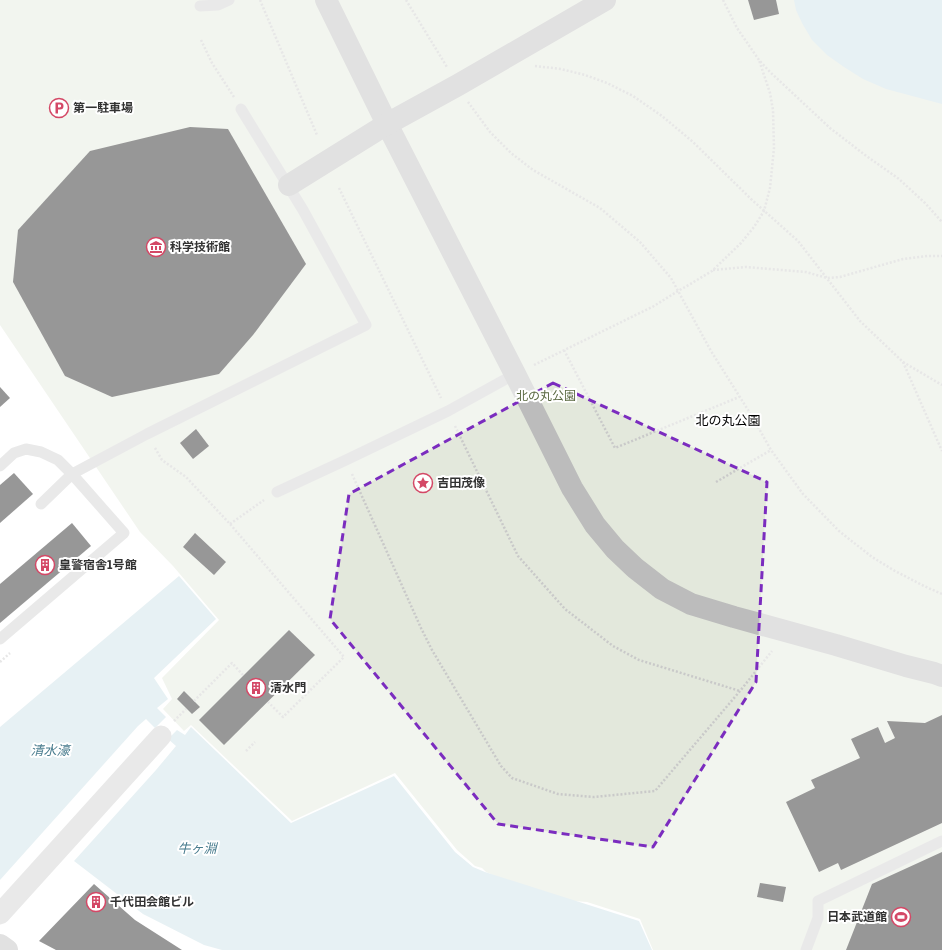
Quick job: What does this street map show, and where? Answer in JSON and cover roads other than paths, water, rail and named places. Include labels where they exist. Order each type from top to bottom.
[{"type":"street","points":[[326,0],[387,124],[572,488],[595,525],[615,549],[635,568],[662,589],[691,604],[942,676]]},
{"type":"street","points":[[289,185],[387,124],[458,85],[605,0]]},
{"type":"street","points":[[0,914],[161,736]]},
{"type":"street","points":[[0,945],[7,950]]},
{"type":"lane","points":[[200,6],[218,5],[229,0]]},
{"type":"lane","points":[[42,504],[72,474],[147,434],[366,325],[289,185],[241,110]]},
{"type":"lane","points":[[277,492],[448,411],[515,374]]},
{"type":"lane","points":[[0,466],[14,453],[26,449],[41,452],[58,460],[124,533],[0,639]]},
{"type":"lane","points":[[806,950],[818,918],[818,901],[942,841]]},
{"type":"water","points":[[794,0],[942,0],[942,104],[886,89],[863,79],[844,67],[827,55],[812,40],[796,10]]},
{"type":"water","name":"清水濠","points":[[179,576],[216,619],[154,678],[168,699],[157,708],[166,717],[155,728],[146,719],[138,726],[0,880],[0,727]]},
{"type":"water","name":"牛ヶ淵","points":[[191,727],[291,823],[394,776],[455,852],[473,867],[639,921],[652,950],[222,950],[204,945],[143,914],[74,861],[176,746],[168,739],[177,730],[185,735]]},
{"type":"place","name":"第一駐車場","points":[[59,108]]},
{"type":"place","name":"科学技術館","points":[[156,247]]},
{"type":"place","name":"吉田茂像","points":[[423,483]]},
{"type":"place","name":"皇警宿舎1号館","points":[[45,565]]},
{"type":"place","name":"清水門","points":[[256,688]]},
{"type":"place","name":"千代田会館ビル","points":[[96,902]]},
{"type":"place","name":"日本武道館","points":[[901,917]]},
{"type":"district","name":"北の丸公園","points":[[728,420]]}]
